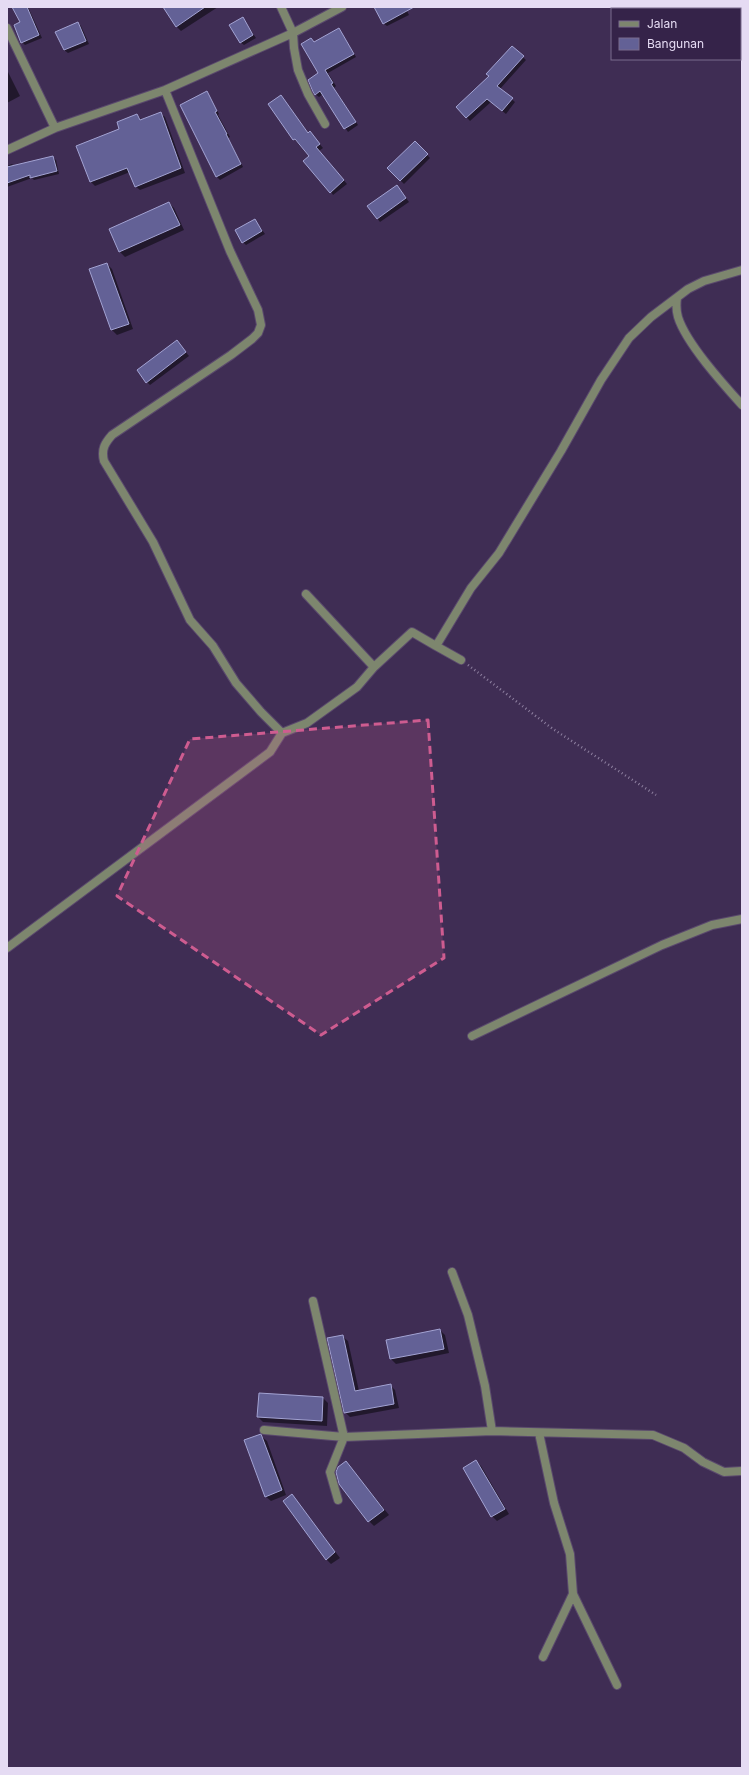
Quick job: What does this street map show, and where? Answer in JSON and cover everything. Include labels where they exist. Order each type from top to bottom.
[{"type":"street","points":[[281,7],[293,33],[298,70],[308,94],[325,124]]},
{"type":"street","points":[[7,150],[56,128],[165,90],[293,33],[342,7]]},
{"type":"street","points":[[7,28],[56,128]]},
{"type":"street","points":[[165,90],[230,251],[258,310],[261,325],[258,333],[231,355],[112,435],[102,448],[102,455],[104,461],[153,542],[190,620],[213,646],[236,682],[261,712],[282,733]]},
{"type":"street","points":[[436,646],[471,588],[499,553],[561,451],[601,380],[629,338],[651,317],[688,289],[704,281],[742,270]]},
{"type":"street","points":[[677,298],[677,316],[685,333],[719,379],[742,405]]},
{"type":"street","points":[[306,594],[374,668]]},
{"type":"street","points":[[7,948],[270,752],[282,733],[307,723],[357,687],[374,668],[412,632],[461,660]]},
{"type":"street","points":[[472,1036],[662,945],[712,925],[742,919]]},
{"type":"street","points":[[452,1272],[468,1315],[485,1386],[492,1431]]},
{"type":"street","points":[[312,1301],[344,1437],[330,1472],[338,1500]]},
{"type":"street","points":[[264,1430],[344,1437],[492,1431],[652,1435],[684,1448],[703,1462],[724,1472],[742,1471]]},
{"type":"street","points":[[539,1433],[554,1503],[570,1554],[573,1594],[616,1685]]},
{"type":"street","points":[[543,1657],[573,1594]]},
{"type":"path","points":[[461,660],[553,729],[656,794]]},
{"type":"highlighted area","points":[[428,720],[444,958],[321,1035],[117,896],[190,739]]},
{"type":"building","points":[[12,7],[27,7],[39,35],[21,43],[14,25],[20,22]]},
{"type":"building","points":[[163,7],[205,7],[176,27]]},
{"type":"building","points":[[374,7],[414,7],[383,24]]},
{"type":"building","points":[[243,17],[253,35],[240,43],[229,25]]},
{"type":"building","points":[[78,22],[86,41],[64,50],[55,32]]},
{"type":"building","points":[[339,28],[354,54],[325,70],[333,83],[331,84],[356,122],[344,129],[320,91],[315,95],[313,92],[308,80],[318,73],[301,44],[311,38],[314,42]]},
{"type":"building","points":[[512,46],[524,56],[497,86],[513,98],[502,111],[487,99],[466,118],[456,107],[489,76],[486,74]]},
{"type":"building","points":[[207,91],[217,111],[215,112],[241,164],[216,177],[180,105]]},
{"type":"building","points":[[281,95],[308,133],[310,131],[320,144],[316,147],[344,180],[330,193],[303,161],[309,156],[295,139],[293,140],[268,104]]},
{"type":"building","points":[[161,112],[181,168],[135,187],[127,168],[90,182],[76,146],[119,129],[117,122],[137,114],[140,120]]},
{"type":"building","points":[[415,141],[428,154],[400,181],[387,168]]},
{"type":"building","points":[[53,156],[57,171],[30,178],[30,175],[7,183],[7,167]]},
{"type":"building","points":[[397,185],[406,198],[377,219],[367,206]]},
{"type":"building","points":[[169,202],[180,225],[119,252],[109,229]]},
{"type":"building","points":[[255,219],[262,231],[242,243],[235,230]]},
{"type":"building","points":[[107,263],[129,324],[111,330],[89,269]]},
{"type":"building","points":[[177,340],[186,352],[146,383],[137,370]]},
{"type":"building","points":[[440,1329],[444,1349],[390,1359],[386,1340]]},
{"type":"building","points":[[343,1335],[355,1391],[391,1384],[394,1404],[344,1413],[327,1338]]},
{"type":"building","points":[[259,1393],[323,1397],[322,1421],[257,1417]]},
{"type":"building","points":[[261,1434],[282,1490],[265,1497],[244,1440]]},
{"type":"building","points":[[476,1460],[505,1509],[491,1517],[463,1468]]},
{"type":"building","points":[[346,1461],[384,1510],[368,1522],[339,1484],[336,1472],[338,1467]]},
{"type":"building","points":[[292,1494],[335,1552],[326,1560],[283,1501]]}]
